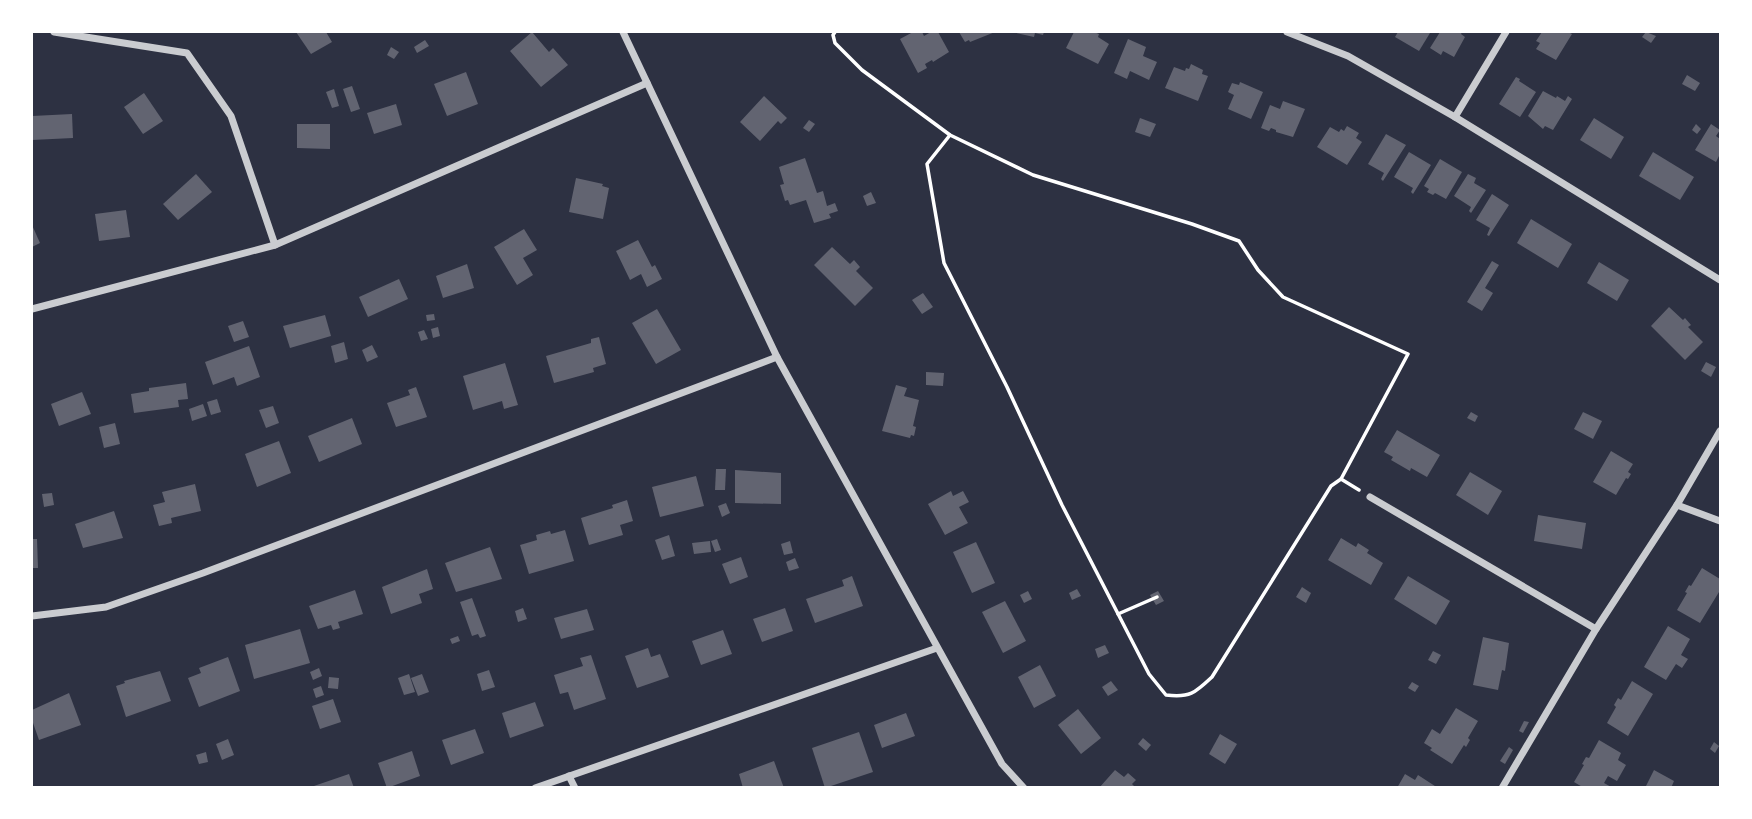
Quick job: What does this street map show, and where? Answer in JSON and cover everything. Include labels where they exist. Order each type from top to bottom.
[{"type":"street","points":[[54,32],[187,53],[231,116],[275,245]]},
{"type":"street","points":[[622,32],[777,357],[1002,764],[1024,788]]},
{"type":"street","points":[[1287,32],[1348,56],[1455,117],[1720,280]]},
{"type":"street","points":[[1455,117],[1506,32]]},
{"type":"street","points":[[32,309],[275,245],[647,83]]},
{"type":"street","points":[[32,616],[106,607],[191,578],[777,357]]},
{"type":"street","points":[[1502,788],[1596,629],[1677,505],[1720,431]]},
{"type":"street","points":[[1370,497],[1596,629]]},
{"type":"street","points":[[1677,505],[1720,521]]},
{"type":"street","points":[[535,788],[936,648]]},
{"type":"street","points":[[569,776],[575,788]]},
{"type":"path","points":[[835,32],[835,43],[862,70],[950,135],[1034,175],[1239,241],[1258,270],[1283,297],[1408,354],[1341,479],[1331,486],[1212,677],[1198,691],[1184,697],[1166,695],[1149,674],[1062,505],[1007,387],[944,263],[927,164],[950,135]]},
{"type":"path","points":[[1341,479],[1370,497]]},
{"type":"path","points":[[1118,614],[1157,597]]},
{"type":"building","points":[[296,32],[326,32],[332,42],[311,54]]},
{"type":"building","points":[[532,32],[549,52],[553,48],[568,65],[541,87],[510,51]]},
{"type":"building","points":[[913,32],[922,32],[924,36],[938,32],[949,52],[925,64],[927,68],[918,73],[900,39]]},
{"type":"building","points":[[959,32],[995,32],[965,42]]},
{"type":"building","points":[[1012,32],[1044,32],[1043,35],[1035,33],[1034,37]]},
{"type":"building","points":[[1074,32],[1094,32],[1109,44],[1098,64],[1066,48]]},
{"type":"building","points":[[1398,32],[1430,33],[1419,51],[1395,37]]},
{"type":"building","points":[[1440,32],[1462,32],[1465,37],[1454,57],[1443,51],[1441,55],[1430,48]]},
{"type":"building","points":[[1542,32],[1572,34],[1556,60],[1536,49],[1540,43],[1536,41]]},
{"type":"building","points":[[1646,32],[1656,36],[1651,43],[1642,37]]},
{"type":"building","points":[[1128,39],[1146,47],[1143,56],[1157,62],[1149,80],[1130,71],[1127,79],[1114,73]]},
{"type":"building","points":[[425,40],[429,46],[417,53],[414,47]]},
{"type":"building","points":[[391,47],[399,52],[394,59],[387,55]]},
{"type":"building","points":[[1191,64],[1208,76],[1198,101],[1165,88],[1174,67],[1185,71]]},
{"type":"building","points":[[466,72],[478,104],[447,116],[434,84]]},
{"type":"building","points":[[1687,75],[1700,83],[1695,91],[1682,84]]},
{"type":"building","points":[[1516,77],[1536,92],[1520,117],[1499,104]]},
{"type":"building","points":[[1240,82],[1263,92],[1251,119],[1228,109],[1234,95],[1228,92],[1232,83],[1239,85]]},
{"type":"building","points":[[352,86],[360,109],[351,112],[343,89]]},
{"type":"building","points":[[334,89],[339,106],[332,108],[326,92]]},
{"type":"building","points":[[1543,91],[1565,101],[1568,96],[1572,99],[1553,130],[1545,126],[1543,129],[1528,116]]},
{"type":"building","points":[[144,93],[163,121],[143,134],[124,107]]},
{"type":"building","points":[[764,96],[787,118],[781,124],[778,121],[760,141],[740,122]]},
{"type":"building","points":[[1283,101],[1305,109],[1293,137],[1271,128],[1269,131],[1261,128],[1270,105],[1280,109]]},
{"type":"building","points":[[396,104],[402,125],[374,134],[367,113]]},
{"type":"building","points":[[72,114],[73,138],[32,140],[32,116]]},
{"type":"building","points":[[1140,118],[1156,124],[1150,137],[1135,132]]},
{"type":"building","points":[[1594,118],[1624,137],[1611,159],[1580,140]]},
{"type":"building","points":[[809,120],[815,124],[809,132],[803,128]]},
{"type":"building","points":[[297,124],[330,124],[330,149],[297,148]]},
{"type":"building","points":[[1696,124],[1701,129],[1697,134],[1692,130]]},
{"type":"building","points":[[1711,124],[1720,130],[1716,136],[1720,139],[1720,154],[1716,162],[1695,150]]},
{"type":"building","points":[[1347,126],[1359,133],[1356,138],[1362,142],[1347,165],[1317,147],[1330,127],[1339,132],[1341,129],[1344,131]]},
{"type":"building","points":[[1386,134],[1406,145],[1383,181],[1381,179],[1384,173],[1368,164]]},
{"type":"building","points":[[1409,152],[1431,165],[1413,194],[1413,188],[1394,177]]},
{"type":"building","points":[[1653,152],[1694,177],[1680,200],[1639,176]]},
{"type":"building","points":[[805,158],[817,193],[823,191],[827,206],[835,203],[838,211],[829,214],[831,218],[814,223],[806,200],[790,205],[788,200],[785,201],[780,185],[784,184],[779,167]]},
{"type":"building","points":[[1440,159],[1462,172],[1446,199],[1427,192],[1429,189],[1424,186]]},
{"type":"building","points":[[196,174],[212,192],[178,220],[163,204]]},
{"type":"building","points":[[1468,174],[1476,178],[1474,183],[1486,190],[1471,213],[1471,207],[1454,196]]},
{"type":"building","points":[[576,178],[609,188],[603,219],[569,212]]},
{"type":"building","points":[[871,192],[876,203],[867,206],[863,196]]},
{"type":"building","points":[[1492,194],[1509,205],[1489,236],[1487,235],[1490,228],[1476,220]]},
{"type":"building","points":[[126,210],[130,237],[99,241],[95,214]]},
{"type":"building","points":[[1531,219],[1572,244],[1558,268],[1517,243]]},
{"type":"building","points":[[32,225],[40,243],[32,247]]},
{"type":"building","points":[[524,229],[537,250],[523,258],[533,275],[517,285],[494,247]]},
{"type":"building","points":[[638,240],[652,267],[655,265],[662,279],[647,287],[641,274],[630,280],[616,251]]},
{"type":"building","points":[[832,247],[850,264],[854,260],[860,267],[856,271],[873,288],[855,306],[814,265]]},
{"type":"building","points":[[1492,261],[1499,265],[1485,288],[1493,293],[1482,311],[1467,302]]},
{"type":"building","points":[[1599,262],[1629,280],[1617,301],[1587,283]]},
{"type":"building","points":[[467,264],[474,288],[443,298],[436,276]]},
{"type":"building","points":[[399,279],[408,299],[368,317],[359,297]]},
{"type":"building","points":[[923,293],[933,307],[922,314],[912,300]]},
{"type":"building","points":[[1669,307],[1683,320],[1685,318],[1691,325],[1688,327],[1703,342],[1685,360],[1651,326]]},
{"type":"building","points":[[657,309],[681,350],[656,364],[632,323]]},
{"type":"building","points":[[434,314],[435,320],[427,321],[426,315]]},
{"type":"building","points":[[325,315],[331,336],[290,348],[283,326]]},
{"type":"building","points":[[243,321],[249,337],[234,342],[228,326]]},
{"type":"building","points":[[438,327],[440,336],[433,338],[431,329]]},
{"type":"building","points":[[424,330],[428,339],[421,341],[418,332]]},
{"type":"building","points":[[599,337],[606,364],[593,368],[594,372],[554,383],[546,356],[591,343],[591,339]]},
{"type":"building","points":[[344,342],[348,359],[335,363],[331,346]]},
{"type":"building","points":[[372,345],[378,357],[367,362],[362,350]]},
{"type":"building","points":[[249,346],[260,377],[237,386],[234,377],[213,385],[205,362]]},
{"type":"building","points":[[1706,362],[1716,367],[1711,377],[1701,371]]},
{"type":"building","points":[[505,363],[518,405],[504,409],[502,401],[473,410],[463,376]]},
{"type":"building","points":[[926,372],[944,373],[943,386],[926,385]]},
{"type":"building","points":[[186,383],[188,399],[178,400],[179,407],[134,413],[131,394],[149,391],[149,388]]},
{"type":"building","points":[[896,385],[907,388],[904,396],[919,400],[913,426],[916,427],[914,436],[911,435],[910,438],[882,431]]},
{"type":"building","points":[[416,387],[427,417],[396,427],[387,403],[410,395],[408,390]]},
{"type":"building","points":[[82,392],[91,414],[59,426],[51,404]]},
{"type":"building","points":[[217,399],[221,412],[211,415],[207,402]]},
{"type":"building","points":[[203,404],[207,416],[192,421],[189,409]]},
{"type":"building","points":[[273,406],[279,423],[266,428],[259,410]]},
{"type":"building","points":[[1471,412],[1478,416],[1475,422],[1467,418]]},
{"type":"building","points":[[1583,412],[1602,421],[1593,439],[1574,429]]},
{"type":"building","points":[[352,418],[362,444],[319,462],[308,436]]},
{"type":"building","points":[[115,423],[120,444],[104,448],[99,427]]},
{"type":"building","points":[[1397,430],[1440,455],[1427,477],[1391,460],[1393,457],[1384,452]]},
{"type":"building","points":[[279,441],[291,473],[257,487],[245,454]]},
{"type":"building","points":[[1611,451],[1633,464],[1628,472],[1631,474],[1616,495],[1593,482]]},
{"type":"building","points":[[716,469],[726,469],[725,490],[715,490]]},
{"type":"building","points":[[735,470],[781,473],[781,504],[735,503]]},
{"type":"building","points":[[1470,472],[1502,491],[1488,515],[1456,495]]},
{"type":"building","points":[[696,476],[704,506],[660,517],[652,487]]},
{"type":"building","points":[[195,484],[201,511],[171,518],[172,523],[159,526],[153,505],[165,502],[162,492]]},
{"type":"building","points":[[951,491],[953,496],[963,491],[969,502],[959,507],[968,523],[945,535],[928,504]]},
{"type":"building","points":[[52,493],[54,505],[44,507],[42,494]]},
{"type":"building","points":[[627,500],[633,521],[620,525],[623,535],[589,545],[581,518],[613,508],[612,505]]},
{"type":"building","points":[[726,503],[730,513],[722,517],[718,506]]},
{"type":"building","points":[[114,511],[123,538],[83,548],[75,524]]},
{"type":"building","points":[[1538,515],[1586,523],[1582,549],[1534,541]]},
{"type":"building","points":[[565,530],[574,561],[529,574],[520,545],[537,540],[536,535]]},
{"type":"building","points":[[669,535],[675,556],[662,560],[655,540]]},
{"type":"building","points":[[1341,538],[1356,547],[1358,543],[1369,550],[1367,553],[1383,563],[1371,585],[1328,560]]},
{"type":"building","points":[[32,539],[37,539],[38,568],[32,568]]},
{"type":"building","points":[[717,539],[721,550],[715,552],[711,541]]},
{"type":"building","points":[[710,541],[711,552],[694,554],[692,543]]},
{"type":"building","points":[[790,541],[793,553],[784,555],[781,544]]},
{"type":"building","points":[[976,542],[995,583],[972,593],[953,552]]},
{"type":"building","points":[[490,547],[502,579],[456,592],[445,563]]},
{"type":"building","points":[[741,557],[748,577],[730,584],[722,564]]},
{"type":"building","points":[[795,558],[799,568],[789,571],[786,562]]},
{"type":"building","points":[[1702,568],[1720,579],[1720,592],[1700,623],[1677,610],[1689,585],[1691,586]]},
{"type":"building","points":[[427,569],[433,589],[419,594],[422,603],[391,614],[382,587]]},
{"type":"building","points":[[852,576],[863,606],[815,623],[806,599],[844,586],[842,580]]},
{"type":"building","points":[[1408,576],[1450,601],[1436,625],[1394,599]]},
{"type":"building","points":[[1302,587],[1311,593],[1306,603],[1296,597]]},
{"type":"building","points":[[1077,589],[1081,596],[1072,600],[1069,593]]},
{"type":"building","points":[[355,590],[363,614],[338,622],[340,628],[333,630],[331,625],[318,629],[309,606]]},
{"type":"building","points":[[1028,591],[1032,599],[1024,603],[1020,595]]},
{"type":"building","points":[[1158,591],[1164,601],[1156,605],[1150,595]]},
{"type":"building","points":[[472,598],[486,636],[480,638],[478,634],[472,636],[460,602]]},
{"type":"building","points":[[1005,601],[1026,641],[1003,653],[982,612]]},
{"type":"building","points":[[523,608],[527,619],[518,622],[515,611]]},
{"type":"building","points":[[785,608],[793,631],[762,642],[753,619]]},
{"type":"building","points":[[587,609],[594,630],[561,639],[554,618]]},
{"type":"building","points":[[1668,626],[1690,639],[1681,655],[1688,659],[1682,668],[1676,664],[1666,680],[1644,667]]},
{"type":"building","points":[[300,629],[310,663],[254,679],[245,645]]},
{"type":"building","points":[[723,630],[732,654],[701,665],[692,641]]},
{"type":"building","points":[[458,636],[460,641],[452,644],[450,639]]},
{"type":"building","points":[[1483,637],[1509,643],[1505,671],[1502,670],[1498,690],[1473,685]]},
{"type":"building","points":[[1105,645],[1109,653],[1098,658],[1095,649]]},
{"type":"building","points":[[648,648],[651,657],[660,654],[669,677],[637,688],[625,656]]},
{"type":"building","points":[[1433,651],[1441,655],[1436,664],[1428,660]]},
{"type":"building","points":[[591,655],[606,699],[574,710],[568,692],[560,694],[554,675],[583,666],[580,658]]},
{"type":"building","points":[[228,657],[240,691],[199,707],[188,678],[201,673],[199,668]]},
{"type":"building","points":[[1040,665],[1056,696],[1034,708],[1018,677]]},
{"type":"building","points":[[319,668],[322,676],[313,680],[310,672]]},
{"type":"building","points":[[489,670],[495,687],[482,691],[477,674]]},
{"type":"building","points":[[160,671],[171,701],[126,717],[116,686],[125,683],[124,681]]},
{"type":"building","points":[[409,674],[415,692],[404,695],[398,678]]},
{"type":"building","points":[[422,674],[429,692],[418,696],[411,678]]},
{"type":"building","points":[[329,677],[339,678],[338,689],[328,688]]},
{"type":"building","points":[[1111,681],[1118,690],[1108,696],[1102,687]]},
{"type":"building","points":[[1632,681],[1653,694],[1628,736],[1607,723],[1618,698],[1621,700]]},
{"type":"building","points":[[1412,682],[1419,686],[1415,692],[1408,688]]},
{"type":"building","points":[[321,686],[324,695],[316,698],[313,689]]},
{"type":"building","points":[[69,693],[81,725],[39,740],[32,720],[32,710]]},
{"type":"building","points":[[333,699],[341,722],[320,729],[312,706]]},
{"type":"building","points":[[535,702],[544,726],[510,738],[502,713]]},
{"type":"building","points":[[1456,708],[1478,721],[1466,747],[1464,745],[1452,764],[1424,743],[1432,729],[1440,734]]},
{"type":"building","points":[[1078,709],[1101,738],[1081,754],[1058,725]]},
{"type":"building","points":[[906,713],[915,736],[882,748],[874,725]]},
{"type":"building","points":[[1524,721],[1529,722],[1523,733],[1519,731]]},
{"type":"building","points":[[475,729],[484,753],[451,765],[442,740]]},
{"type":"building","points":[[859,732],[873,772],[825,788],[812,748]]},
{"type":"building","points":[[1220,734],[1237,744],[1225,764],[1209,754]]},
{"type":"building","points":[[1143,738],[1151,745],[1146,751],[1138,744]]},
{"type":"building","points":[[228,739],[234,755],[222,760],[216,744]]},
{"type":"building","points":[[1599,740],[1621,753],[1618,760],[1626,765],[1617,781],[1608,776],[1604,783],[1613,788],[1584,788],[1574,782],[1586,757],[1589,758]]},
{"type":"building","points":[[1714,742],[1719,746],[1715,753],[1710,749]]},
{"type":"building","points":[[1509,747],[1513,750],[1505,764],[1500,761]]},
{"type":"building","points":[[412,751],[420,776],[387,788],[378,763]]},
{"type":"building","points":[[206,752],[208,762],[199,764],[196,755]]},
{"type":"building","points":[[774,761],[784,788],[743,788],[739,774]]},
{"type":"building","points":[[1115,770],[1124,777],[1128,773],[1136,780],[1132,784],[1136,788],[1099,788]]},
{"type":"building","points":[[1654,770],[1674,781],[1671,788],[1645,788]]},
{"type":"building","points":[[349,774],[354,788],[311,788],[311,787]]},
{"type":"building","points":[[1405,774],[1415,780],[1418,775],[1438,788],[1397,788]]}]
